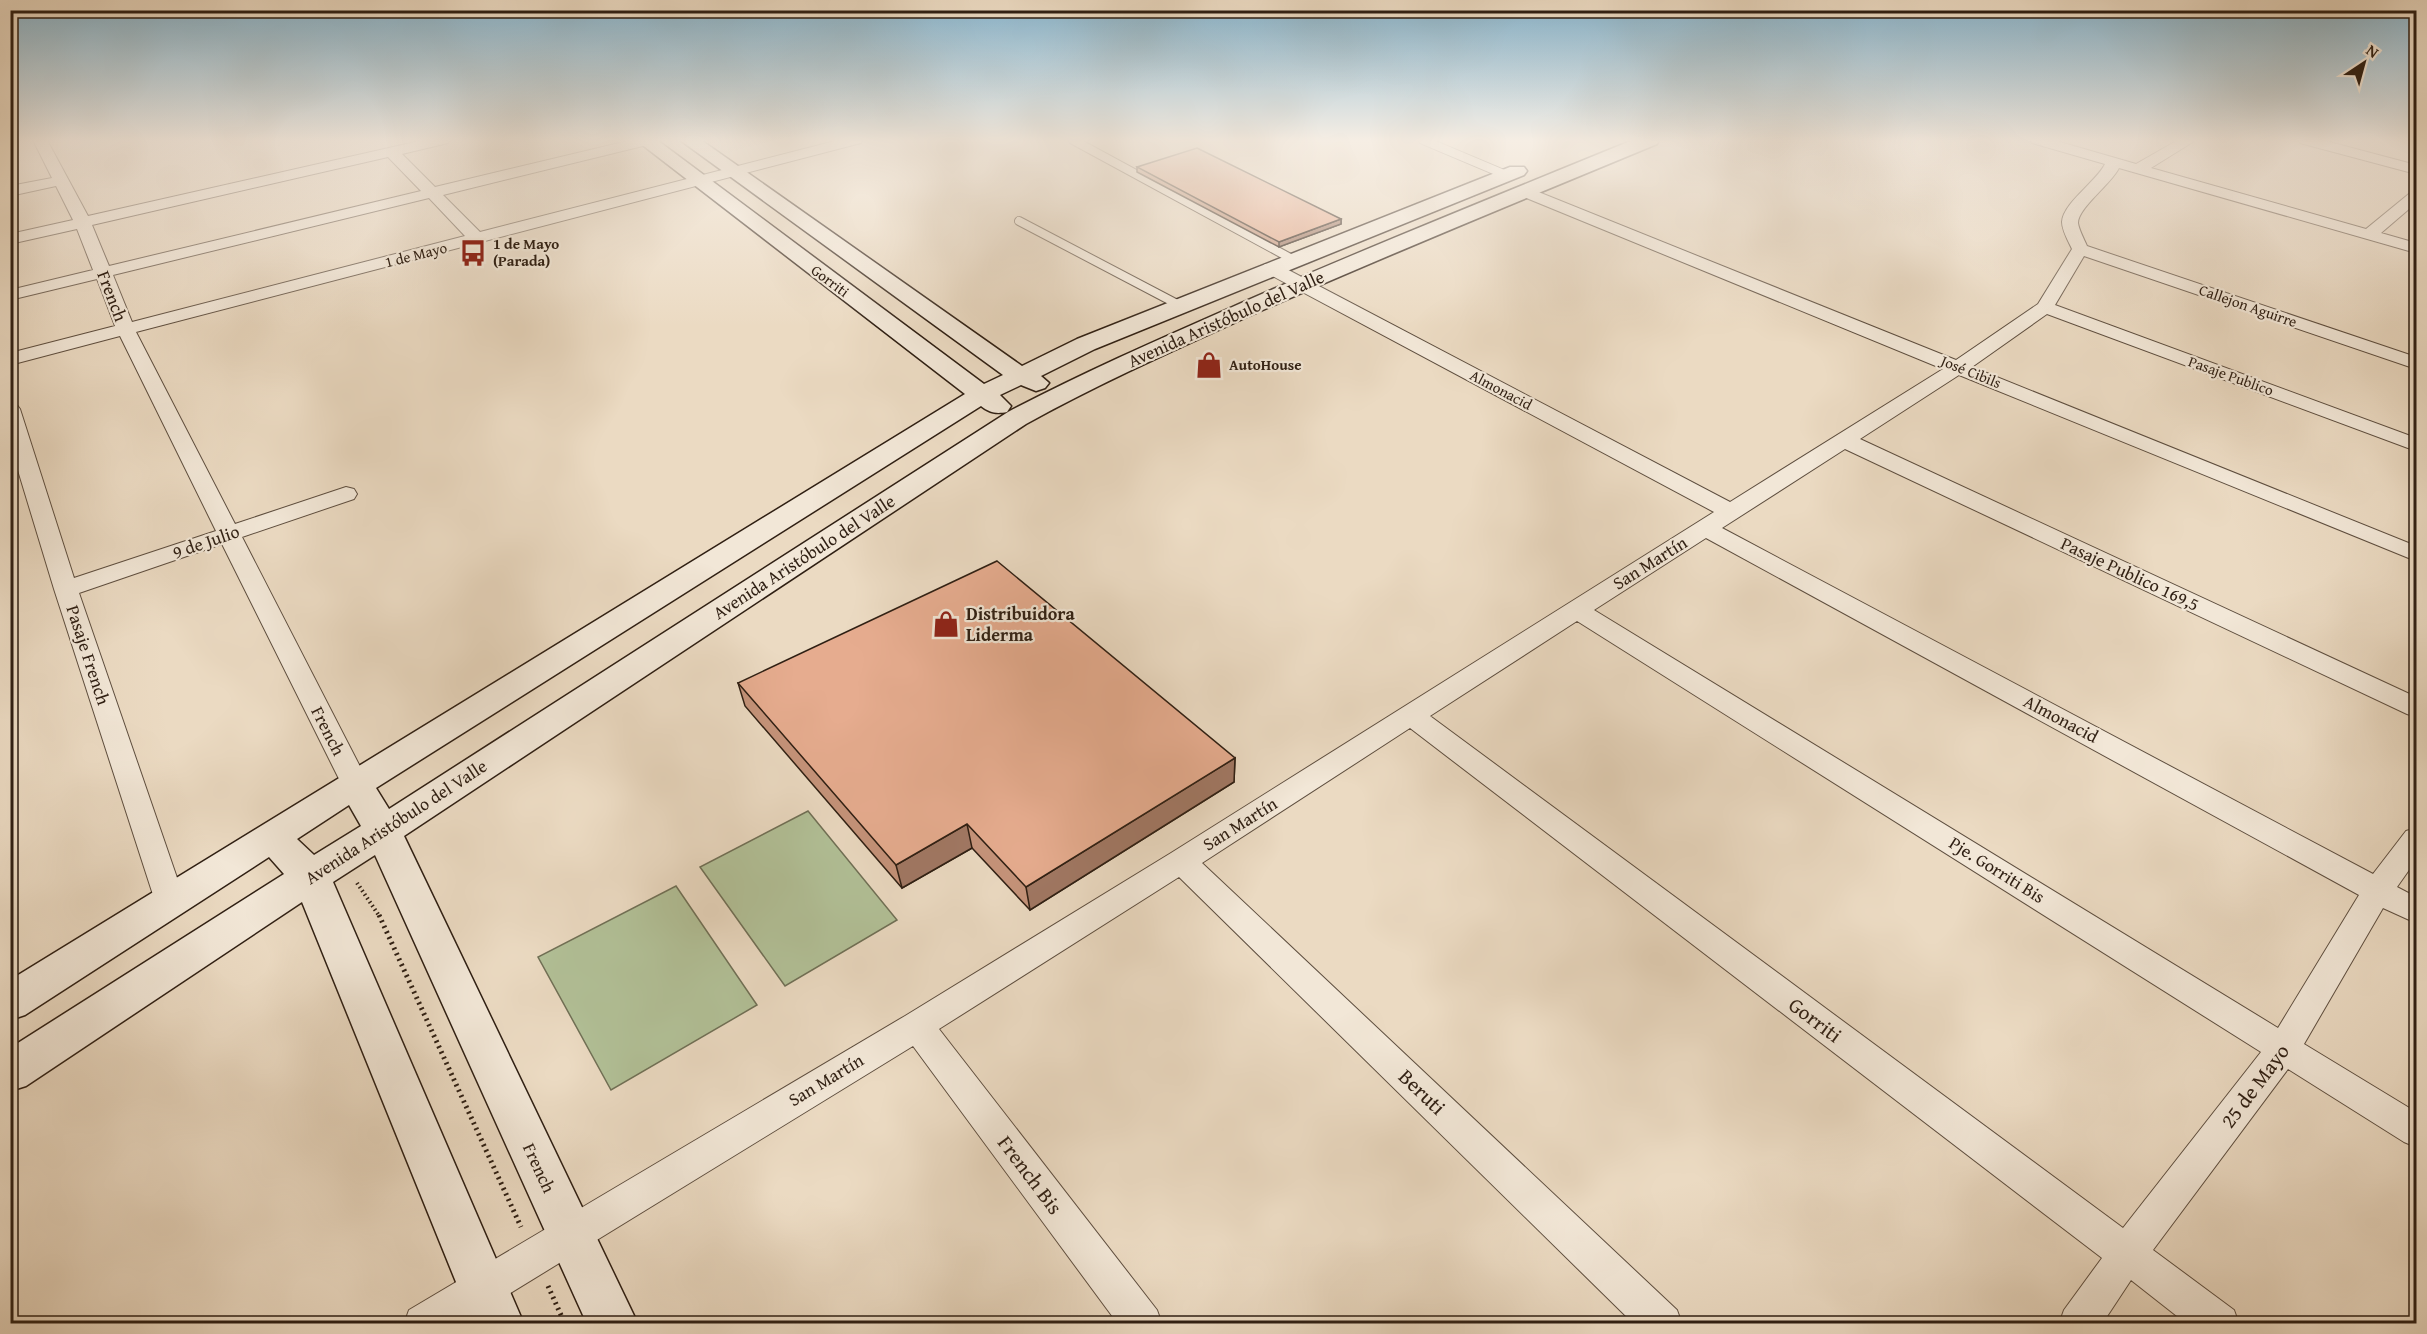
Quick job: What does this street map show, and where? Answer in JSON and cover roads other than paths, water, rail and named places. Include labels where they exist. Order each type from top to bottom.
[{"type":"main road","name":"Gorriti","points":[[725,202],[981,395],[1017,418]]},
{"type":"main road","name":"Gorriti","points":[[775,202],[1019,375],[1060,394]]},
{"type":"main road","name":"Avenida Aristóbulo del Valle","points":[[10,1002],[355,784],[981,395],[1019,375],[1179,306],[1437,202]]},
{"type":"main road","name":"Avenida Aristóbulo del Valle","points":[[10,1072],[1017,418],[1060,394],[1301,284],[1500,202]]},
{"type":"main road","name":"French","points":[[355,784],[383,831],[552,1244],[613,1323]]},
{"type":"main road","points":[[272,837],[325,868],[491,1305]]},
{"type":"street","name":"French","points":[[71,202],[104,272],[125,328],[355,784]]},
{"type":"street","points":[[10,239],[173,202]]},
{"type":"street","points":[[10,295],[394,202]]},
{"type":"street","points":[[441,202],[477,239]]},
{"type":"street","name":"1 de Mayo","points":[[10,359],[616,202]]},
{"type":"street","name":"José Cibils","points":[[1550,202],[2416,554]]},
{"type":"street","points":[[2045,307],[2080,249],[2070,224],[2072,213],[2082,202]]},
{"type":"street","points":[[2256,202],[2416,248]]},
{"type":"street","points":[[2369,234],[2408,202]]},
{"type":"street","name":"Callejon Aguirre","points":[[2080,249],[2416,363]]},
{"type":"street","name":"Almonacid","points":[[1271,268],[1731,512]]},
{"type":"street","name":"San Martín","points":[[423,1323],[491,1305],[552,1244],[917,1026],[1181,861],[1959,367],[2045,307]]},
{"type":"street","name":"Pasaje Publico","points":[[2045,307],[2416,445]]},
{"type":"street","name":"Pasaje French","points":[[10,409],[19,469],[66,589],[170,901]]},
{"type":"street","name":"Pasaje Publico 169,5","points":[[1844,440],[2416,708]]},
{"type":"street","name":"9 de Julio","points":[[66,589],[346,494]]},
{"type":"street","name":"Almonacid","points":[[1705,528],[2416,911]]},
{"type":"street","name":"Pje. Gorriti Bis","points":[[1576,610],[2416,1131]]},
{"type":"street","name":"Gorriti","points":[[1411,715],[2220,1323]]},
{"type":"street","name":"25 de Mayo","points":[[2078,1323],[2127,1254],[2284,1048],[2379,890],[2416,839]]},
{"type":"street","name":"Beruti","points":[[1181,861],[1663,1323]]},
{"type":"street","name":"French Bis","points":[[917,1026],[1143,1323]]},
{"type":"lane","points":[[1187,202],[1292,260]]},
{"type":"lane","points":[[1019,221],[1179,306]]},
{"type":"place","name":"1 de Mayo (Parada)","points":[[473,253]]},
{"type":"place","name":"AutoHouse","points":[[1209,365]]},
{"type":"place","name":"Distribuidora Liderma","points":[[946,624]]}]
